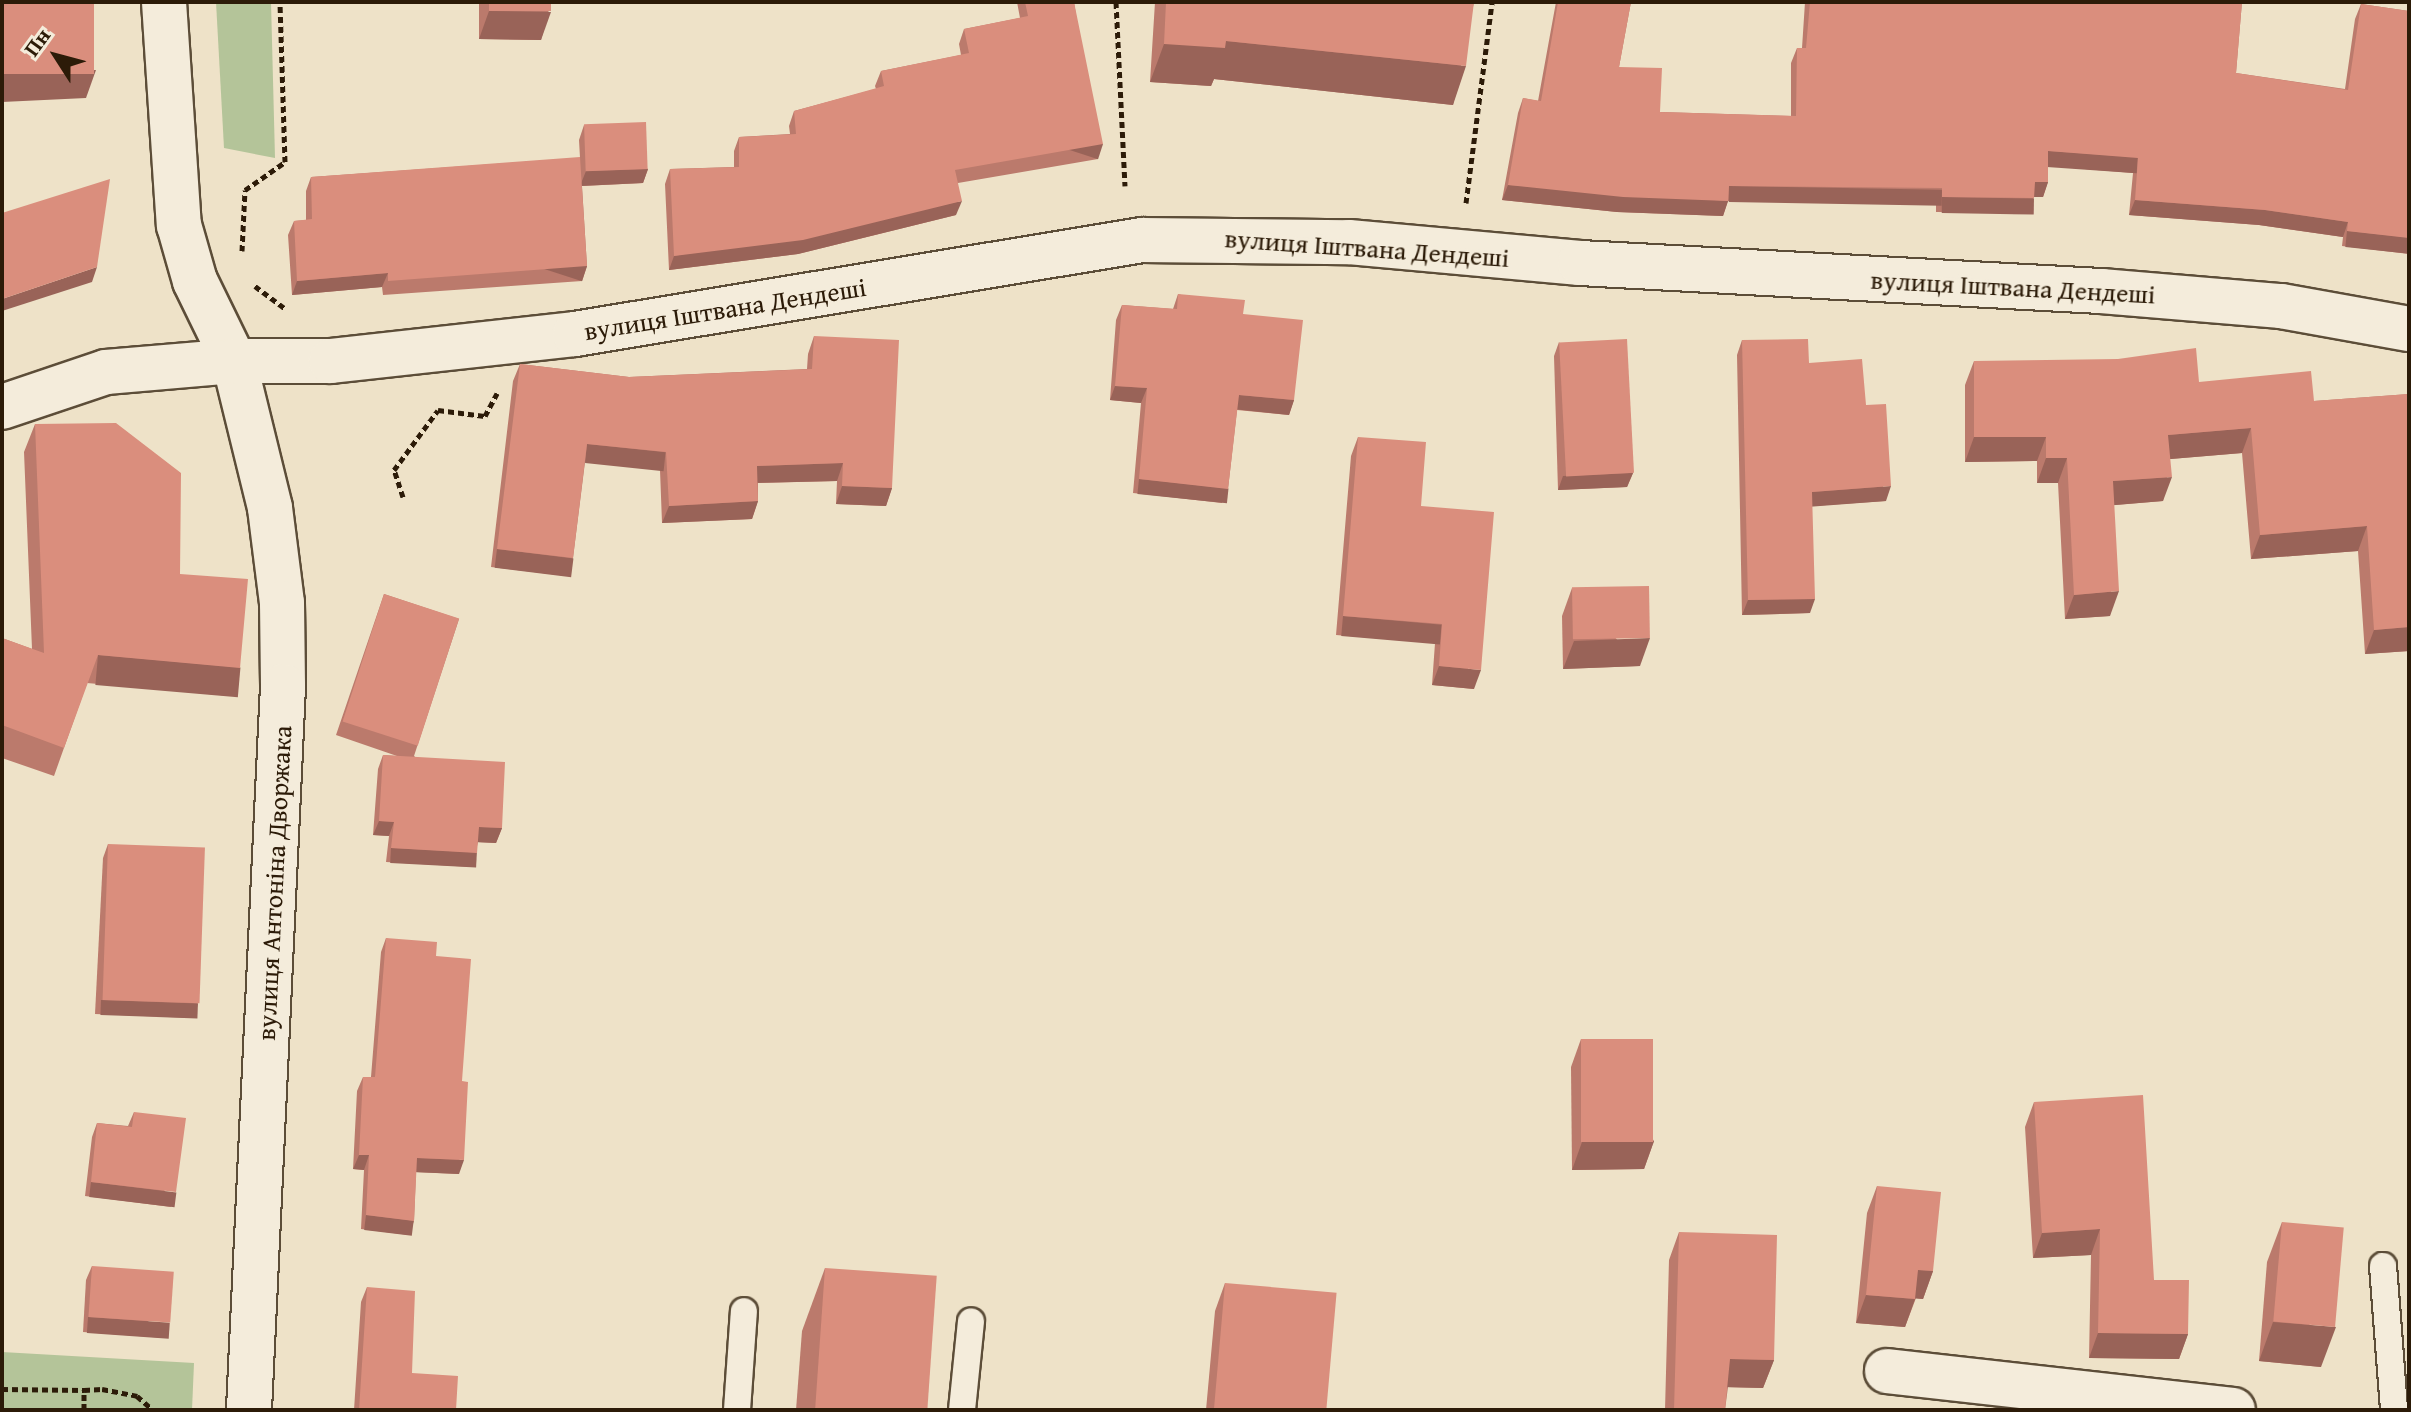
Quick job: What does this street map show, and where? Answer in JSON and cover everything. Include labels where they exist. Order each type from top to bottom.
[{"type":"street","name":"вулиця Антоніна Дворжака","points":[[164,2],[179,225],[195,281],[234,361],[270,508],[282,603],[283,686],[249,1410]]},
{"type":"street","name":"вулиця Іштвана Дендеші","points":[[2,407],[106,372],[234,361],[331,361],[575,334],[757,307],[1015,257],[1142,240],[1229,237],[2130,293],[2281,306],[2409,329]]},
{"type":"street","points":[[1887,1371],[2233,1410]]},
{"type":"lane","points":[[2383,1266],[2394,1410]]},
{"type":"lane","points":[[737,1410],[744,1311]]},
{"type":"lane","points":[[962,1410],[971,1321]]},
{"type":"path","points":[[242,257],[245,190],[285,162],[280,2]]},
{"type":"path","points":[[1116,2],[1125,186]]},
{"type":"path","points":[[1466,210],[1492,2]]},
{"type":"path","points":[[252,283],[286,310]]},
{"type":"path","points":[[403,497],[394,470],[438,410],[485,416],[503,381]]},
{"type":"path","points":[[2,1389],[84,1390],[137,1396],[153,1410]]},
{"type":"path","points":[[84,1390],[84,1410]]},
{"type":"green space","points":[[216,2],[271,2],[275,158],[224,148]]},
{"type":"green space","points":[[2,1352],[194,1363],[192,1410],[2,1410]]},
{"type":"building","points":[[2,2],[94,2],[94,74],[2,74]]},
{"type":"building","points":[[489,2],[551,2],[551,11],[489,11]]},
{"type":"building","points":[[1025,2],[1074,2],[1103,144],[955,170],[962,201],[803,240],[674,256],[670,169],[739,167],[739,137],[796,134],[794,111],[884,86],[881,71],[969,53],[964,29],[1028,16]]},
{"type":"building","points":[[1166,2],[1474,2],[1466,66],[1226,41],[1225,48],[1164,44]]},
{"type":"building","points":[[1558,2],[1631,2],[1619,67],[1662,68],[1660,112],[1796,116],[1797,48],[1806,48],[1810,2],[2242,2],[2236,73],[2348,90],[2361,4],[2409,11],[2409,238],[2347,231],[2348,222],[2265,210],[2135,200],[2138,158],[2048,151],[2048,182],[2035,182],[2034,198],[1942,197],[1942,188],[1729,186],[1728,201],[1623,197],[1508,185],[1523,98],[1541,101]]},
{"type":"building","points":[[646,122],[648,169],[586,171],[584,124]]},
{"type":"building","points":[[580,157],[587,266],[388,281],[388,273],[297,281],[294,221],[312,219],[311,177]]},
{"type":"building","points":[[110,179],[97,267],[2,299],[2,213]]},
{"type":"building","points":[[1178,294],[1245,300],[1243,314],[1303,320],[1294,400],[1239,395],[1228,489],[1139,479],[1147,388],[1115,386],[1122,305],[1177,309]]},
{"type":"building","points":[[814,336],[899,340],[892,488],[842,486],[843,463],[757,466],[758,501],[669,506],[666,452],[587,444],[573,558],[497,549],[520,364],[629,377],[812,369]]},
{"type":"building","points":[[1627,339],[1634,473],[1566,476],[1559,343]]},
{"type":"building","points":[[1808,339],[1809,363],[1862,359],[1866,405],[1886,404],[1891,486],[1812,492],[1815,599],[1748,600],[1742,340]]},
{"type":"building","points":[[2196,348],[2199,382],[2311,371],[2314,401],[2409,394],[2409,627],[2374,630],[2367,526],[2260,535],[2251,428],[2168,435],[2172,477],[2113,481],[2119,591],[2074,595],[2067,458],[2046,458],[2046,437],[1974,437],[1974,361],[2118,359]]},
{"type":"building","points":[[116,423],[181,473],[180,574],[248,579],[240,668],[98,655],[64,748],[2,725],[2,638],[44,653],[35,424]]},
{"type":"building","points":[[1358,437],[1426,442],[1421,506],[1494,512],[1481,670],[1439,666],[1442,624],[1343,616]]},
{"type":"building","points":[[1649,586],[1650,638],[1573,639],[1572,587]]},
{"type":"building","points":[[384,594],[459,618],[418,746],[343,721]]},
{"type":"building","points":[[383,755],[505,762],[502,828],[479,827],[477,853],[391,848],[394,822],[379,821]]},
{"type":"building","points":[[108,844],[205,847],[199,1003],[103,1000]]},
{"type":"building","points":[[386,938],[437,942],[436,956],[471,959],[462,1081],[468,1082],[464,1160],[417,1158],[414,1221],[366,1215],[369,1155],[359,1155],[363,1077],[375,1077]]},
{"type":"building","points":[[1581,1039],[1653,1039],[1653,1142],[1581,1142]]},
{"type":"building","points":[[2143,1095],[2154,1280],[2189,1280],[2188,1334],[2098,1333],[2100,1229],[2042,1233],[2034,1102]]},
{"type":"building","points":[[134,1112],[186,1118],[176,1192],[91,1182],[97,1123],[132,1127]]},
{"type":"building","points":[[1877,1186],[1941,1192],[1933,1271],[1918,1270],[1915,1299],[1866,1295]]},
{"type":"building","points":[[2282,1222],[2344,1227],[2335,1327],[2273,1322]]},
{"type":"building","points":[[1679,1232],[1777,1235],[1774,1360],[1730,1359],[1725,1410],[1674,1410]]},
{"type":"building","points":[[92,1266],[174,1272],[170,1323],[88,1317]]},
{"type":"building","points":[[825,1268],[937,1276],[927,1410],[815,1410]]},
{"type":"building","points":[[1225,1283],[1337,1293],[1326,1410],[1214,1410]]},
{"type":"building","points":[[367,1287],[415,1291],[412,1373],[458,1376],[456,1410],[359,1410]]}]
